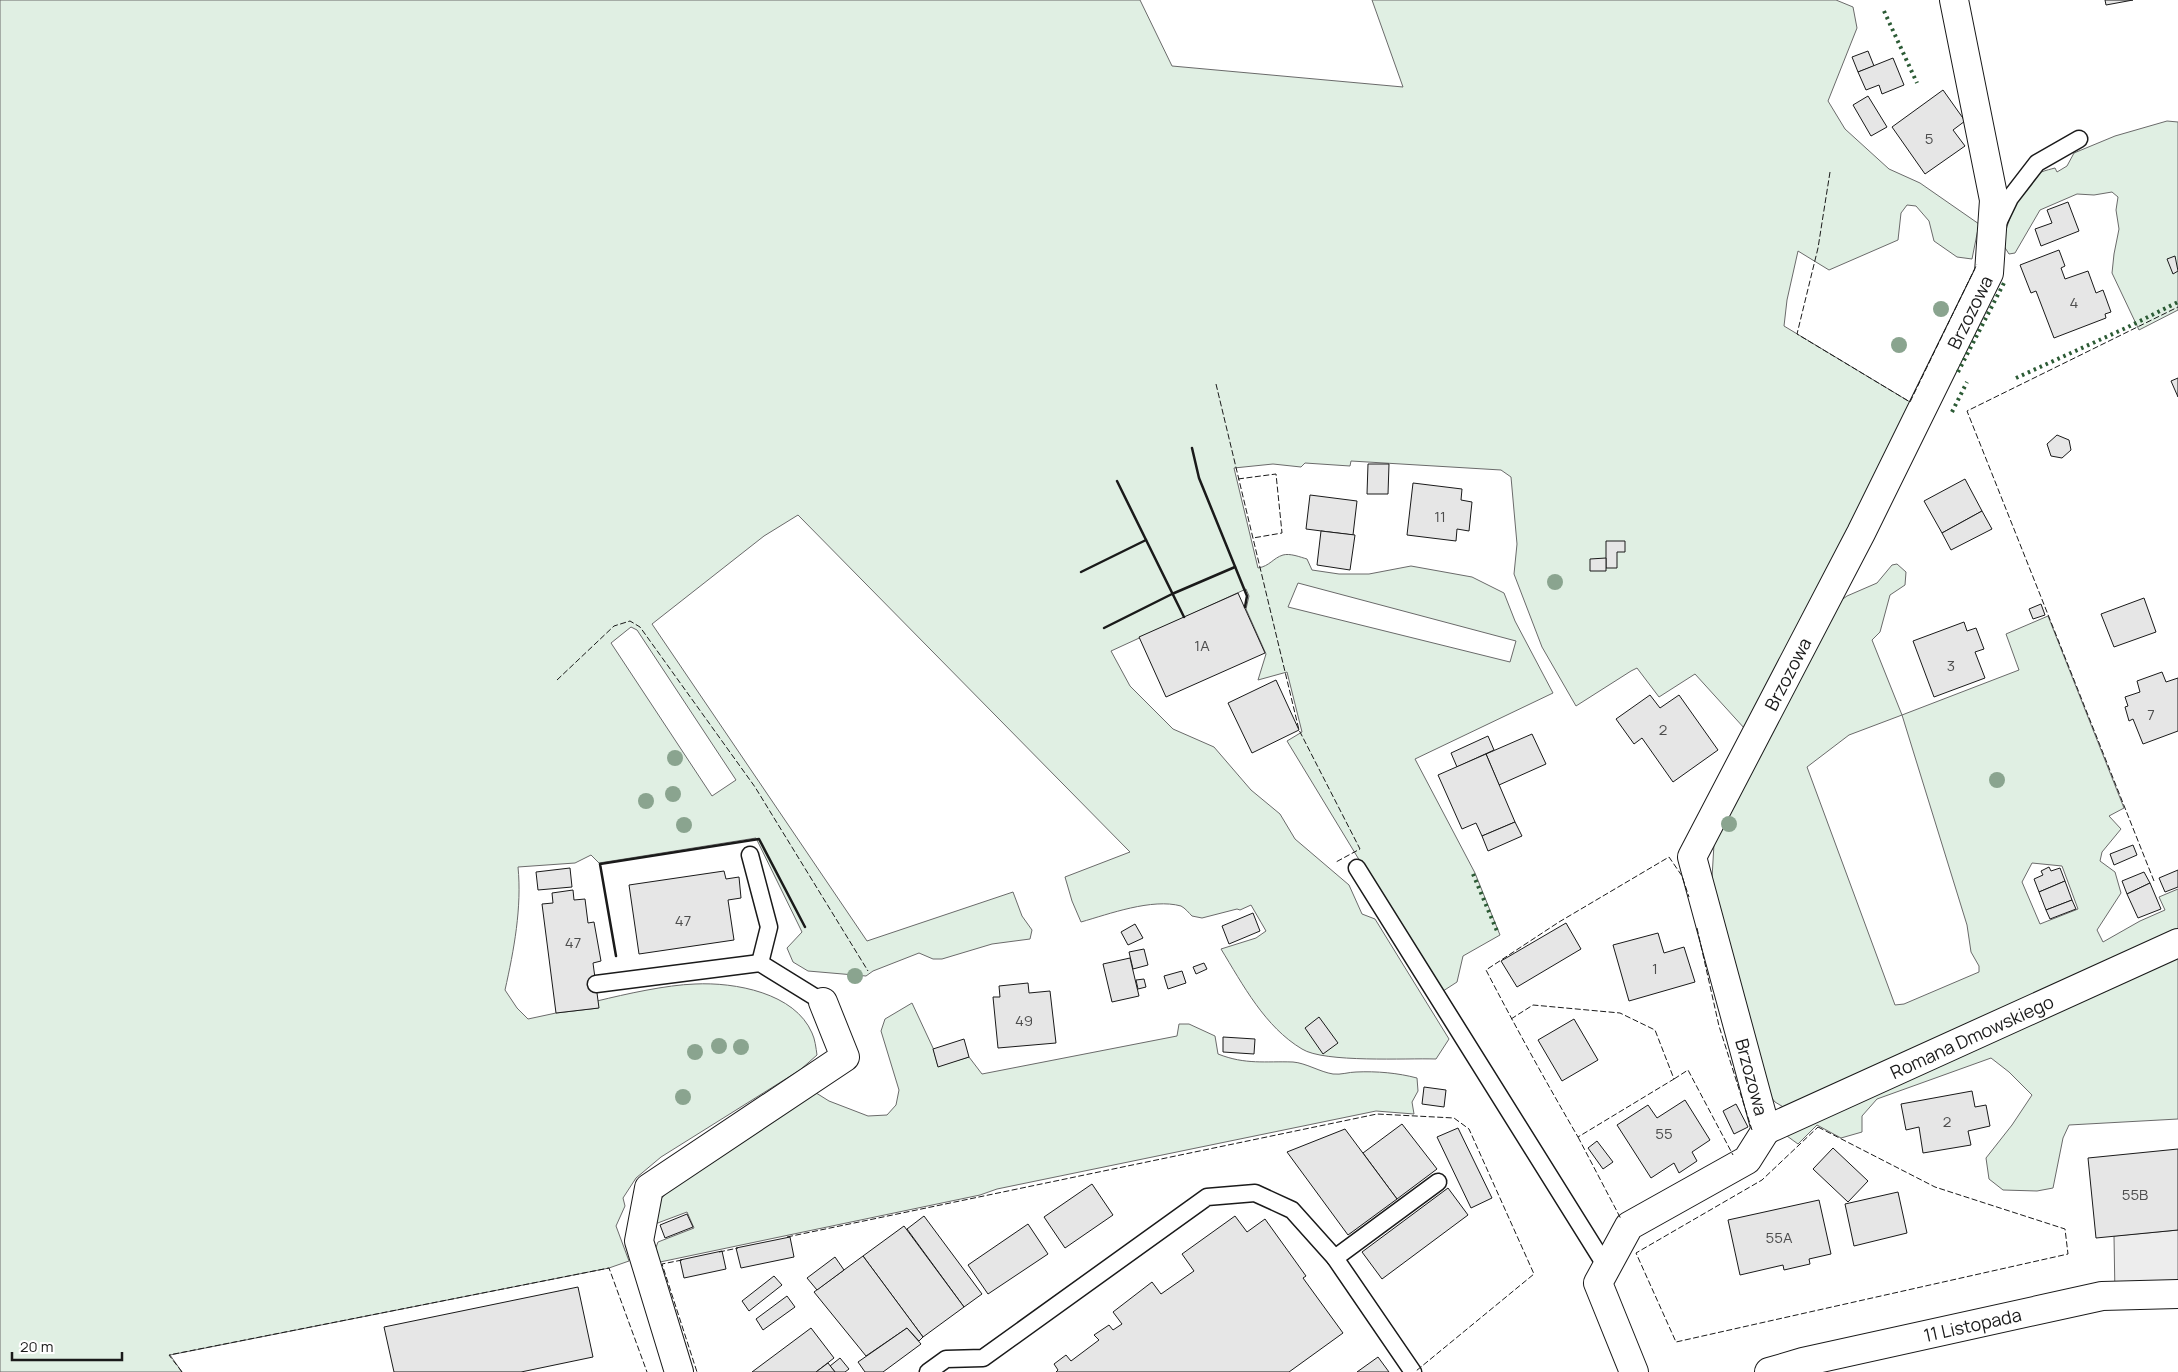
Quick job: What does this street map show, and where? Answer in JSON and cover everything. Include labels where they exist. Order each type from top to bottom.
[{"type":"street","name":"Brzozowa","points":[[1602,1276],[1629,1226],[1747,1160],[1766,1130],[1692,857],[1861,533],[1989,273],[1990,224],[1994,200],[1954,0]]},
{"type":"street","name":"Romana Dmowskiego","points":[[1766,1130],[2178,942]]},
{"type":"street","points":[[679,1372],[639,1241],[649,1188],[845,1057],[823,1002]]},
{"type":"street","points":[[1602,1276],[1634,1372]]},
{"type":"street","name":"11 Listopada","points":[[1769,1372],[1803,1362],[2102,1296],[2178,1294]]},
{"type":"lane","points":[[1990,224],[2037,163],[2079,139]]},
{"type":"lane","points":[[750,855],[768,927],[760,963]]},
{"type":"lane","points":[[1356,868],[1602,1276]]},
{"type":"lane","points":[[596,984],[760,963],[823,1002]]},
{"type":"lane","points":[[1335,1258],[1438,1182]]},
{"type":"lane","points":[[928,1372],[946,1359],[983,1358],[1207,1197],[1255,1193],[1292,1210],[1335,1258],[1412,1372]]},
{"type":"green space","points":[[0,0],[1140,0],[1172,66],[1403,87],[1372,0],[1836,0],[1853,7],[1857,28],[1828,101],[1845,129],[1889,169],[1920,183],[1979,224],[1972,259],[1957,257],[1934,241],[1929,221],[1916,206],[1907,205],[1901,213],[1898,240],[1829,270],[1798,251],[1787,300],[1784,326],[1910,402],[1836,560],[1745,729],[1695,674],[1659,697],[1637,668],[1576,706],[1542,647],[1514,574],[1517,544],[1511,477],[1501,470],[1351,461],[1350,466],[1305,463],[1301,467],[1273,464],[1234,468],[1258,568],[1266,566],[1280,556],[1289,554],[1307,559],[1312,570],[1339,574],[1369,574],[1411,566],[1472,577],[1504,593],[1515,621],[1553,693],[1415,759],[1475,873],[1500,935],[1463,956],[1457,982],[1440,993],[1287,741],[1302,732],[1287,672],[1258,680],[1266,654],[1246,609],[1249,596],[1246,589],[1111,651],[1130,686],[1173,729],[1214,747],[1251,790],[1280,814],[1295,839],[1349,885],[1362,914],[1375,919],[1449,1039],[1436,1059],[1366,1059],[1328,1056],[1302,1049],[1289,1040],[1256,1004],[1221,949],[1256,938],[1266,931],[1251,905],[1240,910],[1237,909],[1202,918],[1192,916],[1181,906],[1170,904],[1144,905],[1081,922],[1065,877],[1130,852],[798,515],[764,536],[652,624],[867,941],[1013,892],[1022,916],[1032,930],[1030,939],[992,944],[942,959],[933,959],[919,953],[873,971],[866,976],[808,971],[793,962],[787,948],[802,932],[756,838],[599,863],[591,855],[575,863],[518,867],[519,897],[516,928],[505,990],[517,1008],[528,1019],[556,1013],[598,1008],[597,1001],[646,990],[695,984],[728,985],[745,988],[778,999],[804,1019],[814,1038],[817,1055],[800,1070],[661,1157],[636,1178],[623,1198],[625,1206],[616,1226],[629,1261],[609,1268],[170,1355],[182,1372],[0,1372]],"holes":[[[1298,583],[1516,641],[1510,662],[1288,607]],[[631,627],[637,630],[736,780],[712,796],[611,643]]]},
{"type":"green space","points":[[2167,121],[2178,122],[2178,310],[2139,330],[2112,273],[2119,229],[2116,210],[2118,197],[2112,192],[2094,195],[2077,194],[2040,210],[2015,253],[2009,254],[2002,243],[2020,192],[2029,179],[2041,172],[2055,168],[2057,172],[2067,166],[2074,153],[2115,136]]},
{"type":"green space","points":[[1897,564],[1906,572],[1905,585],[1890,595],[1880,632],[1872,640],[1902,715],[2019,670],[2006,634],[2048,616],[2124,808],[2109,816],[2121,829],[2102,852],[2100,861],[2115,872],[2121,893],[2097,930],[2103,942],[2140,921],[2165,910],[2159,897],[2178,889],[2178,1119],[2069,1125],[2063,1138],[2053,1188],[2037,1191],[2003,1190],[1989,1179],[1986,1158],[2012,1125],[2032,1095],[2009,1072],[1991,1058],[1877,1099],[1862,1116],[1862,1132],[1841,1138],[1817,1125],[1798,1144],[1787,1136],[1791,1127],[1785,1108],[1775,1102],[1763,1087],[1715,914],[1712,878],[1714,844],[1826,611],[1847,596],[1877,583],[1892,565]],"holes":[[[1902,715],[1967,925],[1971,952],[1979,966],[1979,972],[1904,1004],[1895,1005],[1807,767],[1849,735]],[[2032,863],[2062,866],[2078,909],[2040,924],[2022,882]]]},
{"type":"green space","points":[[912,1003],[933,1048],[938,1066],[969,1057],[982,1074],[1177,1036],[1179,1024],[1189,1024],[1215,1036],[1218,1054],[1238,1060],[1293,1062],[1333,1074],[1380,1072],[1417,1078],[1418,1091],[1412,1102],[1414,1114],[1376,1111],[997,1189],[980,1195],[660,1262],[655,1250],[658,1242],[694,1228],[687,1212],[655,1224],[660,1200],[682,1176],[813,1091],[829,1101],[868,1116],[887,1115],[896,1105],[899,1090],[881,1031],[885,1019]]},
{"type":"shaded area","points":[[2178,1230],[2178,1294],[2115,1296],[2114,1236]]},
{"type":"building","points":[[2105,0],[2133,0],[2106,5]]},
{"type":"building","points":[[1868,51],[1874,66],[1858,72],[1852,57]]},
{"type":"building","points":[[1893,58],[1904,85],[1882,94],[1879,85],[1866,90],[1858,72]]},
{"type":"building","points":[[1943,90],[1965,121],[1953,130],[1965,146],[1925,174],[1892,127]]},
{"type":"building","points":[[1868,96],[1887,127],[1871,136],[1853,105]]},
{"type":"building","points":[[2068,202],[2079,231],[2041,246],[2035,229],[2052,223],[2047,210]]},
{"type":"building","points":[[2059,250],[2065,266],[2061,268],[2065,279],[2088,271],[2096,293],[2103,290],[2111,312],[2105,314],[2106,318],[2054,338],[2036,291],[2031,293],[2020,265]]},
{"type":"building","points":[[2175,256],[2178,271],[2173,274],[2167,259]]},
{"type":"building","points":[[2178,378],[2178,397],[2171,381]]},
{"type":"building","points":[[2057,435],[2069,440],[2071,450],[2062,458],[2051,456],[2047,444]]},
{"type":"building","points":[[1368,464],[1389,464],[1388,494],[1367,494]]},
{"type":"building","points":[[1965,479],[1982,511],[1942,533],[1924,501]]},
{"type":"building","points":[[1413,483],[1462,489],[1461,500],[1472,502],[1469,531],[1457,529],[1456,541],[1407,535]]},
{"type":"building","points":[[1310,495],[1357,501],[1353,535],[1306,529]]},
{"type":"building","points":[[1982,511],[1992,529],[1951,550],[1942,533]]},
{"type":"building","points":[[1321,531],[1355,535],[1350,570],[1317,565]]},
{"type":"building","points":[[1606,541],[1625,541],[1625,552],[1617,552],[1617,568],[1606,568]]},
{"type":"building","points":[[1606,558],[1606,571],[1590,571],[1590,559]]},
{"type":"building","points":[[1238,593],[1265,653],[1166,697],[1139,637]]},
{"type":"building","points":[[2144,598],[2156,632],[2114,647],[2101,614]]},
{"type":"building","points":[[2041,604],[2045,615],[2033,619],[2029,609]]},
{"type":"building","points":[[1964,622],[1967,631],[1976,628],[1984,649],[1975,652],[1985,678],[1934,697],[1913,641]]},
{"type":"building","points":[[2162,672],[2166,682],[2178,678],[2178,731],[2143,744],[2133,719],[2129,721],[2125,707],[2128,706],[2125,697],[2140,692],[2137,681]]},
{"type":"building","points":[[1276,680],[1299,730],[1252,753],[1228,703]]},
{"type":"building","points":[[1650,695],[1660,708],[1679,695],[1718,750],[1673,782],[1642,738],[1634,744],[1616,719]]},
{"type":"building","points":[[1532,734],[1546,764],[1499,785],[1486,754]]},
{"type":"building","points":[[1488,736],[1494,750],[1457,767],[1451,753]]},
{"type":"building","points":[[1486,754],[1515,822],[1482,836],[1476,823],[1462,829],[1438,775]]},
{"type":"building","points":[[1515,822],[1522,836],[1488,851],[1482,836]]},
{"type":"building","points":[[2133,845],[2137,855],[2114,865],[2110,854]]},
{"type":"building","points":[[2049,867],[2051,871],[2060,868],[2065,881],[2039,892],[2034,879],[2043,875],[2041,871]]},
{"type":"building","points":[[570,868],[572,887],[538,890],[536,872]]},
{"type":"building","points":[[2178,870],[2178,887],[2165,892],[2159,878]]},
{"type":"building","points":[[724,871],[726,879],[739,877],[741,898],[728,900],[734,940],[639,954],[629,885]]},
{"type":"building","points":[[2144,872],[2150,883],[2127,894],[2122,881]]},
{"type":"building","points":[[2065,881],[2072,900],[2046,910],[2039,892]]},
{"type":"building","points":[[2150,883],[2161,909],[2138,918],[2127,894]]},
{"type":"building","points":[[573,890],[574,900],[585,899],[588,923],[594,922],[601,961],[593,963],[599,1008],[556,1013],[542,904],[553,903],[552,893]]},
{"type":"building","points":[[2072,900],[2076,909],[2050,919],[2046,910]]},
{"type":"building","points":[[1253,913],[1260,931],[1229,944],[1222,926]]},
{"type":"building","points":[[1566,923],[1581,949],[1517,987],[1501,961]]},
{"type":"building","points":[[1135,924],[1143,938],[1128,945],[1121,932]]},
{"type":"building","points":[[1658,933],[1664,953],[1684,947],[1695,982],[1629,1001],[1613,945]]},
{"type":"building","points":[[1144,949],[1148,965],[1133,969],[1129,952]]},
{"type":"building","points":[[1130,958],[1139,996],[1112,1002],[1103,964]]},
{"type":"building","points":[[1204,963],[1207,969],[1196,974],[1193,967]]},
{"type":"building","points":[[1182,971],[1186,983],[1168,989],[1164,976]]},
{"type":"building","points":[[1144,979],[1146,987],[1138,989],[1136,980]]},
{"type":"building","points":[[1028,983],[1029,993],[1050,991],[1056,1043],[998,1048],[993,997],[1000,997],[999,986]]},
{"type":"building","points":[[1319,1017],[1338,1043],[1323,1054],[1305,1028]]},
{"type":"building","points":[[1574,1019],[1598,1060],[1562,1081],[1538,1040]]},
{"type":"building","points":[[1223,1037],[1255,1039],[1254,1054],[1223,1052]]},
{"type":"building","points":[[964,1039],[969,1057],[938,1067],[933,1049]]},
{"type":"building","points":[[1424,1087],[1446,1090],[1444,1107],[1422,1104]]},
{"type":"building","points":[[1972,1091],[1975,1107],[1986,1105],[1990,1126],[1968,1131],[1971,1145],[1923,1153],[1919,1127],[1906,1130],[1901,1104]]},
{"type":"building","points":[[1685,1100],[1710,1140],[1692,1152],[1697,1161],[1679,1173],[1674,1163],[1651,1178],[1617,1125],[1648,1105],[1657,1118]]},
{"type":"building","points":[[1736,1104],[1748,1127],[1734,1134],[1723,1111]]},
{"type":"building","points":[[1402,1124],[1437,1169],[1397,1199],[1363,1153]]},
{"type":"building","points":[[1458,1128],[1492,1198],[1471,1208],[1437,1137]]},
{"type":"building","points":[[1345,1129],[1397,1199],[1348,1235],[1287,1152]]},
{"type":"building","points":[[1597,1141],[1613,1162],[1603,1169],[1588,1148]]},
{"type":"building","points":[[1833,1148],[1868,1181],[1848,1202],[1813,1169]]},
{"type":"building","points":[[2178,1149],[2178,1230],[2096,1238],[2088,1158]]},
{"type":"building","points":[[1092,1184],[1113,1215],[1065,1248],[1044,1217]]},
{"type":"building","points":[[1448,1188],[1468,1215],[1382,1279],[1362,1252]]},
{"type":"building","points":[[1898,1192],[1907,1233],[1854,1246],[1845,1204]]},
{"type":"building","points":[[1819,1200],[1831,1254],[1809,1259],[1810,1264],[1784,1270],[1783,1265],[1740,1275],[1728,1220]]},
{"type":"building","points":[[687,1214],[693,1227],[665,1238],[660,1225]]},
{"type":"building","points":[[924,1216],[982,1294],[964,1307],[907,1229]]},
{"type":"building","points":[[1235,1216],[1247,1232],[1265,1219],[1306,1276],[1303,1278],[1343,1333],[1289,1372],[1056,1372],[1058,1370],[1054,1364],[1066,1355],[1071,1361],[1099,1340],[1094,1335],[1109,1325],[1113,1330],[1122,1324],[1113,1312],[1152,1282],[1161,1294],[1194,1271],[1182,1254]]},
{"type":"building","points":[[1028,1224],[1048,1254],[988,1294],[968,1265]]},
{"type":"building","points":[[904,1226],[964,1307],[923,1337],[863,1256]]},
{"type":"building","points":[[790,1237],[794,1257],[741,1268],[736,1248]]},
{"type":"building","points":[[722,1251],[726,1269],[684,1278],[680,1260]]},
{"type":"building","points":[[863,1256],[923,1337],[919,1341],[907,1328],[866,1356],[814,1292]]},
{"type":"building","points":[[835,1257],[844,1270],[817,1290],[807,1278]]},
{"type":"building","points":[[774,1276],[782,1285],[749,1311],[742,1301]]},
{"type":"building","points":[[578,1287],[593,1357],[521,1372],[394,1372],[384,1327]]},
{"type":"building","points":[[787,1296],[795,1307],[763,1330],[756,1319]]},
{"type":"building","points":[[811,1328],[834,1358],[816,1372],[752,1372]]},
{"type":"building","points":[[907,1328],[921,1344],[883,1372],[865,1372],[858,1362]]},
{"type":"building","points":[[1378,1357],[1389,1372],[1357,1372]]},
{"type":"building","points":[[840,1358],[849,1369],[845,1372],[835,1372],[830,1366]]},
{"type":"building","points":[[828,1363],[835,1372],[816,1372]]},
{"type":"hedge","points":[[1884,11],[1917,83]]},
{"type":"hedge","points":[[1958,372],[2005,281]]},
{"type":"hedge","points":[[2016,378],[2178,302]]},
{"type":"hedge","points":[[1952,412],[1967,382]]},
{"type":"hedge","points":[[1473,874],[1497,931]]},
{"type":"fence","points":[[1830,172],[1818,248],[1797,334],[1910,402],[1977,264]]},
{"type":"fence","points":[[2154,881],[1967,411],[2178,307]]},
{"type":"fence","points":[[1216,384],[1299,730],[1360,849],[1336,862]]},
{"type":"fence","points":[[1238,479],[1276,474],[1282,533],[1253,538]]},
{"type":"fence","points":[[557,680],[614,626],[630,621],[640,627],[755,787],[868,971]]},
{"type":"fence","points":[[1511,1019],[1533,1005],[1620,1013],[1655,1030],[1674,1079],[1578,1137],[1519,1033],[1508,1012],[1486,970],[1559,922],[1669,857],[1682,876],[1689,897]]},
{"type":"fence","points":[[1697,928],[1719,1026],[1752,1130]]},
{"type":"fence","points":[[1674,1079],[1688,1070],[1733,1155]]},
{"type":"fence","points":[[787,1237],[1377,1114],[1454,1118],[1469,1129],[1534,1274],[1416,1371]]},
{"type":"fence","points":[[1818,1127],[1935,1187],[2065,1229],[2068,1254],[1676,1342],[1636,1253],[1762,1180],[1818,1127]]},
{"type":"fence","points":[[1578,1137],[1621,1219]]},
{"type":"fence","points":[[719,1252],[738,1248]]},
{"type":"fence","points":[[682,1260],[662,1264],[697,1372]]},
{"type":"fence","points":[[182,1372],[169,1355],[609,1268],[647,1372]]},
{"type":"wall","points":[[1192,448],[1199,478],[1247,596],[1245,607]]},
{"type":"wall","points":[[1117,481],[1184,617]]},
{"type":"wall","points":[[1081,572],[1146,540]]},
{"type":"wall","points":[[1104,628],[1172,594],[1235,567]]},
{"type":"wall","points":[[616,956],[600,864],[759,839],[805,927]]}]
